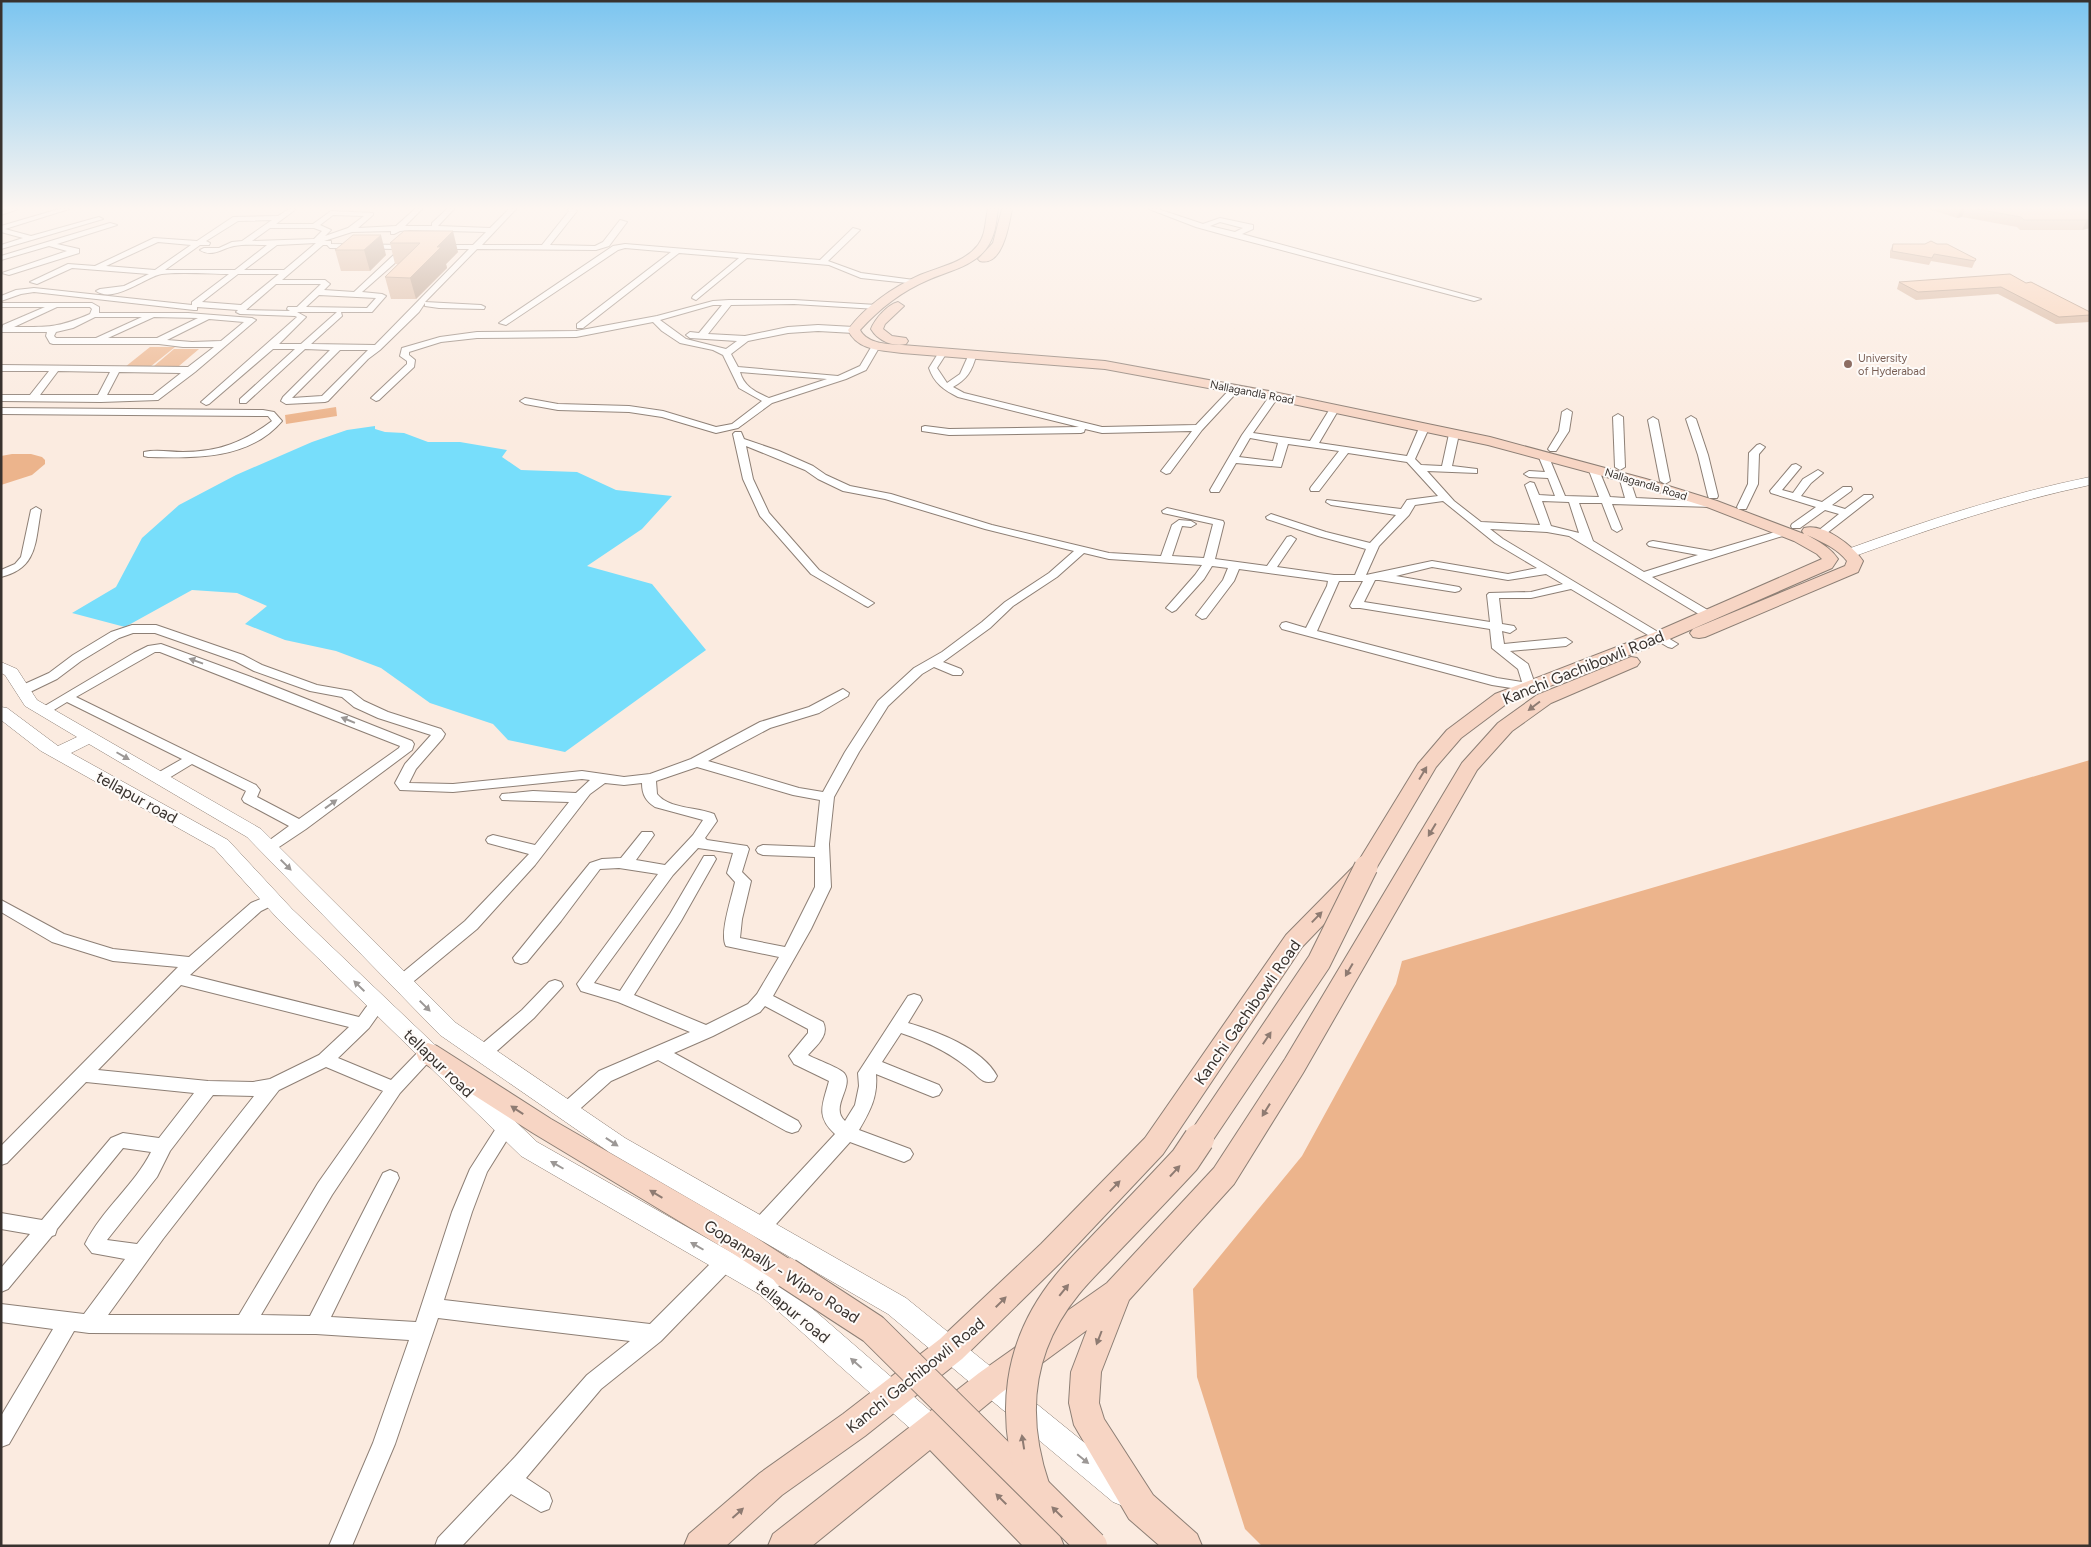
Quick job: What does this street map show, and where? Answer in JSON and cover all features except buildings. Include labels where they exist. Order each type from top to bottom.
[{"type":"main road","points":[[854,330],[877,307],[916,281]]},
{"type":"main road","name":"Nallagandla Road","points":[[854,330],[858,338],[876,346],[972,356],[1073,359],[1274,396],[1548,452],[1593,468],[1622,472],[1665,481],[1713,500],[1791,529],[1818,535],[1841,546],[1840,555],[1823,551],[1791,529],[1742,507],[1713,500],[1622,472],[1548,452],[1440,423],[1175,370],[1073,359],[929,347],[880,334],[877,329],[880,322],[895,308],[928,285],[937,281]]},
{"type":"main road","name":"Kanchi Gachibowli Road","points":[[702,1546],[771,1484],[854,1425],[951,1349],[1051,1253],[1154,1146],[1294,942],[1366,867],[1428,764],[1445,742],[1502,698],[1530,687],[1665,640],[1782,600],[1852,569],[1855,561],[1840,555],[1830,559],[1826,565],[1707,615],[1665,640],[1544,699],[1505,728],[1469,767],[1294,1066],[1224,1176],[1117,1292],[990,1383],[785,1546]]},
{"type":"main road","points":[[1034,1489],[1026,1463],[1020,1412],[1026,1364],[1042,1322],[1067,1286],[1185,1160],[1318,962],[1366,867]]},
{"type":"main road","name":"Gopanpally - Wipro Road","points":[[428,1053],[542,1126],[787,1273],[873,1329],[1092,1546]]},
{"type":"main road","points":[[1117,1292],[1086,1372],[1084,1403],[1090,1424],[1141,1507],[1185,1546]]},
{"type":"main road","points":[[932,1430],[1047,1546]]},
{"type":"street","points":[[36,281],[34,282],[41,285],[106,292],[128,288],[140,281]]},
{"type":"street","points":[[225,281],[195,304],[243,308],[369,310],[382,296],[317,292]]},
{"type":"street","points":[[354,295],[369,281]]},
{"type":"street","points":[[416,310],[417,306],[443,281]]},
{"type":"street","points":[[430,302],[449,281]]},
{"type":"street","points":[[503,323],[566,281]]},
{"type":"street","points":[[580,326],[638,281]]},
{"type":"street","points":[[696,298],[716,281]]},
{"type":"street","points":[[1413,281],[1477,299]]},
{"type":"street","points":[[243,308],[275,282],[325,282],[326,284],[299,309]]},
{"type":"street","points":[[1,298],[34,290],[248,313],[301,315],[271,346],[206,402]]},
{"type":"street","points":[[338,347],[286,401],[325,399],[365,357],[377,348],[416,310],[430,302],[444,299]]},
{"type":"street","points":[[376,398],[411,365],[411,360],[404,356],[405,350],[440,340],[477,335],[571,335],[655,319],[707,304],[729,302],[795,300],[877,307]]},
{"type":"street","points":[[430,302],[439,304],[439,306],[481,307]]},
{"type":"street","points":[[702,335],[729,302]]},
{"type":"street","points":[[1,305],[92,305],[96,308],[94,315]]},
{"type":"street","points":[[1,329],[58,305]]},
{"type":"street","points":[[242,401],[339,314]]},
{"type":"street","points":[[1,329],[52,330],[70,326],[94,315],[155,315],[252,320],[155,398],[1,398]]},
{"type":"street","points":[[95,341],[155,315]]},
{"type":"street","points":[[159,341],[208,317]]},
{"type":"street","points":[[655,319],[662,328],[684,341],[716,347],[726,353],[736,369],[739,383],[745,390],[768,400]]},
{"type":"street","points":[[677,336],[702,335],[746,338],[788,330],[818,328],[854,330]]},
{"type":"street","points":[[52,330],[50,336],[53,341],[159,341],[182,345],[225,343]]},
{"type":"street","points":[[726,353],[746,338]]},
{"type":"street","points":[[271,346],[377,348]]},
{"type":"street","points":[[525,400],[558,407],[629,409],[663,414],[709,429],[735,426],[768,400],[843,378],[863,368],[876,346]]},
{"type":"street","points":[[942,354],[933,368],[935,375],[946,387],[961,395],[1102,430]]},
{"type":"street","points":[[946,387],[964,377],[969,370],[972,356]]},
{"type":"street","points":[[1,368],[192,370]]},
{"type":"street","points":[[33,398],[55,369]]},
{"type":"street","points":[[101,399],[116,369]]},
{"type":"street","points":[[736,369],[843,378]]},
{"type":"street","points":[[1166,471],[1199,428],[1235,389]]},
{"type":"street","points":[[1215,490],[1227,473],[1232,459],[1247,435],[1274,396]]},
{"type":"street","points":[[1313,444],[1334,409]]},
{"type":"street","points":[[1,411],[263,413],[271,414],[276,421],[246,443],[222,452],[148,454]]},
{"type":"street","points":[[1566,412],[1564,430],[1548,452],[1550,475],[1567,500],[1588,543]]},
{"type":"street","points":[[1618,417],[1622,472],[1632,502]]},
{"type":"street","points":[[1535,498],[1632,502],[1713,500],[1703,455],[1691,419]]},
{"type":"street","points":[[1653,420],[1665,481]]},
{"type":"street","points":[[735,426],[748,479],[764,514],[816,572],[868,602]]},
{"type":"street","points":[[925,429],[957,432],[1199,428]]},
{"type":"street","points":[[1410,458],[1424,428]]},
{"type":"street","points":[[1446,469],[1454,434]]},
{"type":"street","points":[[1247,435],[1410,458],[1446,498],[1478,525],[1571,585],[1665,640]]},
{"type":"street","points":[[1276,477],[1280,470],[1277,464],[1284,440]]},
{"type":"street","points":[[740,441],[775,453],[847,489],[886,496],[990,527],[1082,549],[1126,558],[1209,562],[1334,578],[1369,577],[1456,589]]},
{"type":"street","points":[[1742,507],[1753,484],[1754,453],[1760,447]]},
{"type":"street","points":[[1315,489],[1346,449]]},
{"type":"street","points":[[1232,459],[1277,464]]},
{"type":"street","points":[[1796,467],[1775,492],[1847,513]]},
{"type":"street","points":[[1420,468],[1474,471]]},
{"type":"street","points":[[1593,468],[1617,530]]},
{"type":"street","points":[[1795,498],[1807,481],[1818,473]]},
{"type":"street","points":[[1547,529],[1530,480],[1550,475]]},
{"type":"street","points":[[1840,555],[1969,510],[2015,497],[2090,481]]},
{"type":"street","points":[[1643,576],[1791,529],[1822,505],[1847,489]]},
{"type":"street","points":[[1818,535],[1868,497]]},
{"type":"street","points":[[1446,498],[1414,500],[1372,547],[1368,562],[1369,577],[1356,605],[1510,629]]},
{"type":"street","points":[[1331,502],[1405,512]]},
{"type":"street","points":[[1,574],[19,566],[26,557],[36,510]]},
{"type":"street","points":[[1167,511],[1218,521],[1209,562],[1200,577],[1172,608]]},
{"type":"street","points":[[1346,512],[1397,521]]},
{"type":"street","points":[[1271,517],[1322,534],[1372,547]]},
{"type":"street","points":[[1166,559],[1177,525],[1179,523],[1191,524]]},
{"type":"street","points":[[1478,525],[1547,529],[1572,533],[1707,615]]},
{"type":"street","points":[[1270,570],[1291,539]]},
{"type":"street","points":[[1653,544],[1712,554]]},
{"type":"street","points":[[566,1111],[605,1076],[707,1032],[754,1008],[763,998],[789,953],[823,887],[822,852],[827,797],[852,752],[875,719],[882,704],[918,671],[946,655],[986,625],[1008,604],[1054,575],[1082,549]]},
{"type":"street","points":[[1369,577],[1432,564],[1508,578],[1547,570]]},
{"type":"street","points":[[1202,615],[1228,582],[1235,566]]},
{"type":"street","points":[[1310,632],[1334,586],[1334,578]]},
{"type":"street","points":[[1286,626],[1496,682],[1530,687],[1524,667],[1498,648],[1493,595],[1531,595],[1571,585]]},
{"type":"street","points":[[23,690],[53,676],[77,658],[115,635],[132,629],[156,630],[238,658],[258,668],[314,688],[346,694],[360,704],[383,715],[436,732],[438,734],[436,738],[403,779],[402,783],[405,787],[453,788],[582,775],[624,781],[649,778],[696,762],[765,725],[814,710],[843,693]]},
{"type":"street","points":[[1498,648],[1566,642]]},
{"type":"street","points":[[44,710],[138,656],[152,649],[161,648],[407,744],[405,750],[296,830],[268,848]]},
{"type":"street","points":[[934,662],[957,672]]},
{"type":"street","points":[[1,668],[11,672],[31,703],[254,833],[448,1029],[616,1145],[896,1306],[951,1349],[1141,1507]]},
{"type":"street","points":[[67,697],[251,788],[253,790],[249,799],[296,830]]},
{"type":"street","name":"tellapur road","points":[[1,712],[58,753],[221,844],[272,899],[378,1004],[529,1149],[768,1286],[932,1430]]},
{"type":"street","points":[[58,753],[90,737]]},
{"type":"street","points":[[159,778],[192,759]]},
{"type":"street","points":[[696,762],[798,792],[827,797]]},
{"type":"street","points":[[402,982],[471,925],[538,851],[585,791],[604,777]]},
{"type":"street","points":[[649,778],[650,795],[657,802],[670,808],[708,817],[710,821],[698,838],[668,871],[585,984],[588,987],[624,998],[707,1032]]},
{"type":"street","points":[[507,797],[533,795],[580,798]]},
{"type":"street","points":[[624,865],[647,835]]},
{"type":"street","points":[[698,838],[706,845],[742,849],[734,873],[743,881],[734,919],[732,942],[789,953]]},
{"type":"street","points":[[493,840],[538,851]]},
{"type":"street","points":[[763,850],[822,852]]},
{"type":"street","points":[[624,998],[676,917],[709,859]]},
{"type":"street","points":[[521,958],[556,917],[595,866],[600,864],[624,865],[668,871]]},
{"type":"street","points":[[1,1158],[192,963],[256,907],[272,899]]},
{"type":"street","points":[[3,908],[58,938],[113,955],[192,963]]},
{"type":"street","points":[[178,978],[363,1024]]},
{"type":"street","points":[[483,1053],[528,1014],[555,986]]},
{"type":"street","points":[[763,998],[817,1026],[816,1035],[798,1056],[800,1059],[837,1077],[830,1113],[832,1120],[847,1132],[904,1154]]},
{"type":"street","points":[[761,1227],[847,1132],[864,1106],[868,1086],[867,1073],[870,1065],[914,1000]]},
{"type":"street","points":[[82,1075],[208,1088],[253,1089],[273,1084],[325,1060],[363,1024],[378,1004]]},
{"type":"street","points":[[897,1026],[936,1038],[966,1054],[988,1076]]},
{"type":"street","points":[[659,1052],[792,1126]]},
{"type":"street","points":[[244,1326],[325,1189],[394,1088],[428,1053]]},
{"type":"street","points":[[325,1060],[394,1088]]},
{"type":"street","points":[[870,1065],[933,1090]]},
{"type":"street","points":[[89,1324],[141,1253],[273,1084]]},
{"type":"street","points":[[141,1253],[99,1247],[94,1244],[100,1231],[150,1172],[163,1146],[208,1088]]},
{"type":"street","points":[[340,1546],[384,1444],[432,1308],[462,1212],[479,1169],[506,1127]]},
{"type":"street","points":[[1,1283],[48,1229],[117,1143],[123,1140],[163,1146]]},
{"type":"street","points":[[316,1325],[390,1178]]},
{"type":"street","points":[[2,1222],[48,1229]]},
{"type":"street","points":[[446,1546],[509,1480],[594,1382],[654,1334],[725,1262]]},
{"type":"street","points":[[432,1308],[654,1334]]},
{"type":"street","points":[[2,1315],[89,1324],[316,1325],[422,1332]]},
{"type":"street","points":[[1,1437],[68,1322]]},
{"type":"street","points":[[509,1480],[540,1501]]},
{"type":"shaded area","points":[[150,347],[175,347],[150,367],[125,367]]},
{"type":"shaded area","points":[[174,349],[199,349],[179,366],[154,366]]},
{"type":"shaded area","points":[[336,407],[337,416],[286,424],[285,415]]},
{"type":"shaded area","points":[[31,454],[42,457],[45,460],[45,464],[32,475],[1,485],[1,456]]},
{"type":"shaded area","points":[[2090,760],[2090,1546],[1262,1546],[1245,1529],[1197,1377],[1193,1289],[1302,1156],[1396,984],[1402,961]]},
{"type":"water","points":[[375,426],[375,429],[385,432],[404,433],[428,442],[460,442],[507,450],[502,457],[521,470],[577,472],[616,490],[672,496],[642,529],[587,566],[652,584],[706,650],[565,752],[508,740],[493,724],[430,703],[381,668],[336,651],[285,640],[245,624],[267,606],[237,593],[192,590],[125,627],[72,613],[116,587],[142,538],[179,505],[236,475],[312,442],[347,430]]},
{"type":"place","name":"University of Hyderabad","points":[[1848,364]]}]
